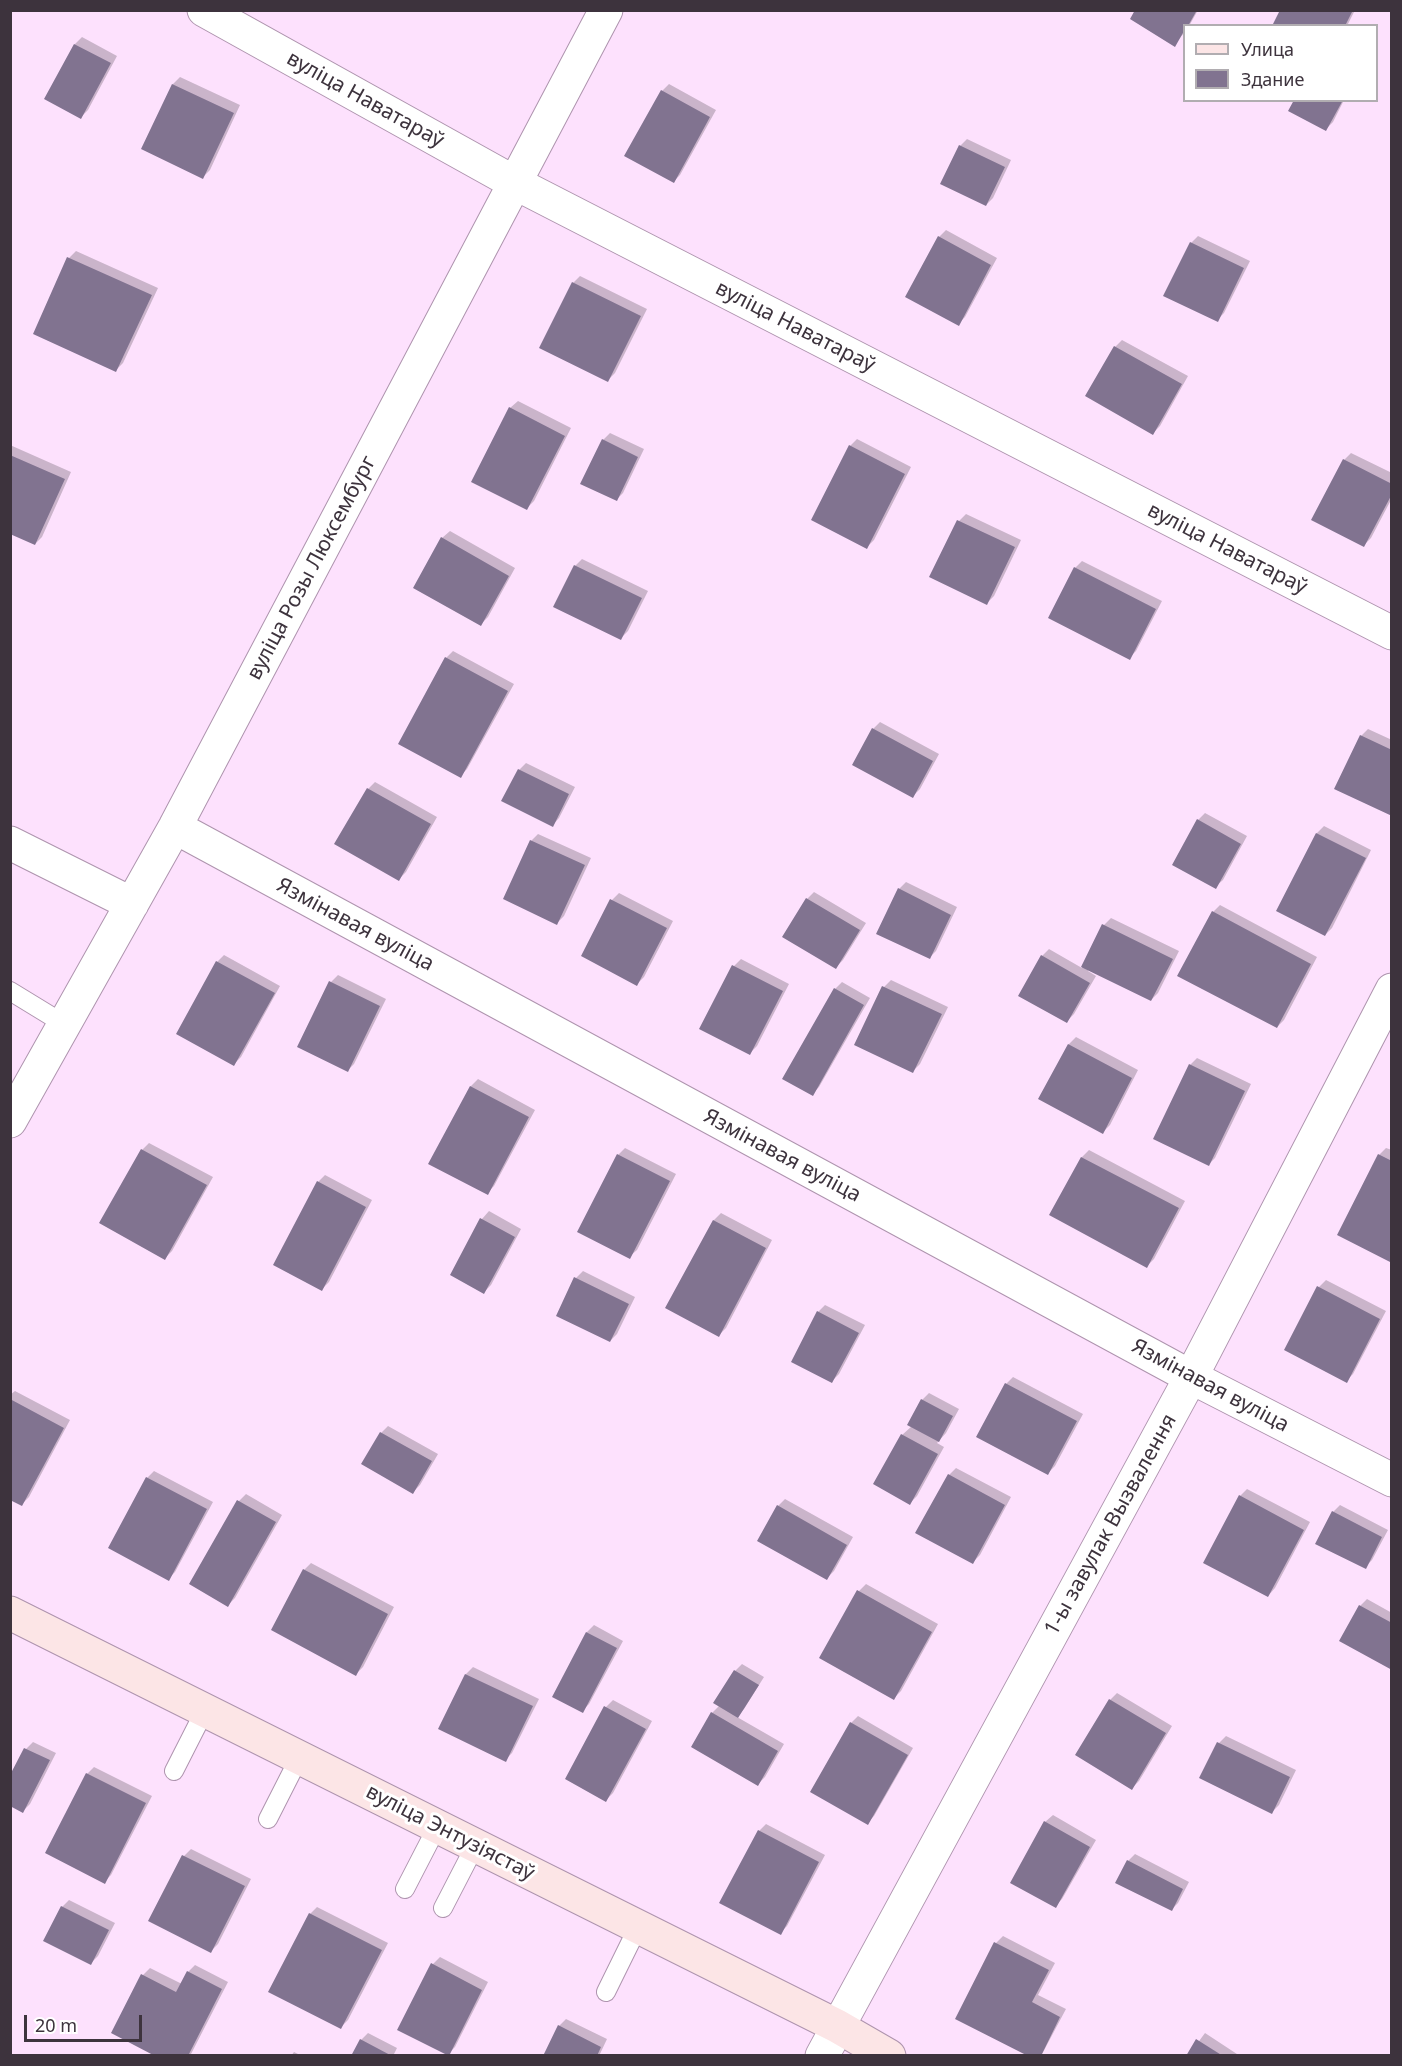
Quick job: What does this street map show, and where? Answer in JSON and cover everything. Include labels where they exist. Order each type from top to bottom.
[{"type":"street","name":"вуліца Наватараў","points":[[204,10],[515,183],[1392,633]]},
{"type":"street","name":"вуліца Розы Люксембург","points":[[10,1121],[175,827],[606,10]]},
{"type":"street","name":"Язмінавая вуліца","points":[[175,827],[1191,1377],[1392,1480]]},
{"type":"street","points":[[10,843],[132,904]]},
{"type":"street","name":"1-ы завулак Вызвалення","points":[[822,2055],[1191,1377],[1392,990]]},
{"type":"street","name":"вуліца Энтузіястаў","points":[[10,1613],[837,2026],[889,2055]]},
{"type":"lane","points":[[10,991],[63,1024]]},
{"type":"lane","points":[[174,1771],[205,1710]]},
{"type":"lane","points":[[268,1819],[299,1758]]},
{"type":"lane","points":[[405,1889],[437,1827]]},
{"type":"lane","points":[[443,1908],[475,1846]]},
{"type":"lane","points":[[606,1992],[638,1927]]},
{"type":"building","points":[[1135,10],[1197,10],[1189,24],[1183,24],[1183,33],[1175,47],[1130,19]]},
{"type":"building","points":[[1280,10],[1353,10],[1346,24],[1273,24]]},
{"type":"building","points":[[74,44],[111,63],[81,119],[44,99]]},
{"type":"building","points":[[172,84],[234,113],[203,179],[141,149]]},
{"type":"building","points":[[661,90],[710,117],[674,183],[624,156]]},
{"type":"building","points":[[1293,102],[1342,102],[1326,131],[1288,111]]},
{"type":"building","points":[[959,145],[1005,167],[986,206],[940,184]]},
{"type":"building","points":[[938,236],[991,265],[959,326],[905,297]]},
{"type":"building","points":[[1190,242],[1244,268],[1218,322],[1163,296]]},
{"type":"building","points":[[67,257],[152,295],[116,372],[33,334]]},
{"type":"building","points":[[572,282],[641,316],[608,382],[539,348]]},
{"type":"building","points":[[1114,346],[1182,384],[1153,435],[1085,396]]},
{"type":"building","points":[[509,407],[565,436],[527,510],[471,482]]},
{"type":"building","points":[[602,439],[638,457],[617,501],[580,484]]},
{"type":"building","points":[[849,445],[905,474],[867,549],[811,520]]},
{"type":"building","points":[[10,455],[65,479],[35,545],[10,534]]},
{"type":"building","points":[[1343,459],[1392,484],[1392,494],[1364,547],[1311,520]]},
{"type":"building","points":[[957,520],[1015,547],[987,605],[929,577]]},
{"type":"building","points":[[441,537],[509,576],[481,626],[413,588]]},
{"type":"building","points":[[574,565],[642,598],[621,640],[553,607]]},
{"type":"building","points":[[1074,567],[1156,609],[1130,660],[1048,618]]},
{"type":"building","points":[[445,657],[508,691],[461,778],[398,744]]},
{"type":"building","points":[[872,728],[933,761],[913,798],[852,765]]},
{"type":"building","points":[[1360,735],[1392,750],[1392,816],[1334,789]]},
{"type":"building","points":[[518,769],[569,794],[553,827],[501,801]]},
{"type":"building","points":[[367,788],[431,824],[399,881],[334,844]]},
{"type":"building","points":[[1197,819],[1241,844],[1216,889],[1172,865]]},
{"type":"building","points":[[1316,833],[1366,858],[1325,936],[1276,911]]},
{"type":"building","points":[[530,840],[585,865],[557,925],[503,899]]},
{"type":"building","points":[[898,888],[951,915],[930,959],[876,934]]},
{"type":"building","points":[[806,898],[860,930],[836,969],[782,937]]},
{"type":"building","points":[[610,899],[667,928],[637,986],[581,956]]},
{"type":"building","points":[[1212,911],[1311,964],[1277,1028],[1177,976]]},
{"type":"building","points":[[1102,924],[1173,959],[1151,1001],[1081,967]]},
{"type":"building","points":[[1041,955],[1090,983],[1067,1023],[1018,996]]},
{"type":"building","points":[[216,961],[275,993],[234,1066],[176,1034]]},
{"type":"building","points":[[732,965],[783,991],[750,1055],[699,1029]]},
{"type":"building","points":[[329,981],[380,1006],[348,1072],[297,1047]]},
{"type":"building","points":[[882,986],[942,1014],[913,1073],[854,1045]]},
{"type":"building","points":[[834,988],[864,1005],[813,1096],[782,1079]]},
{"type":"building","points":[[1068,1044],[1132,1078],[1103,1134],[1038,1099]]},
{"type":"building","points":[[1189,1064],[1245,1091],[1209,1166],[1153,1139]]},
{"type":"building","points":[[470,1086],[529,1117],[488,1195],[428,1164]]},
{"type":"building","points":[[141,1149],[207,1185],[165,1260],[99,1223]]},
{"type":"building","points":[[617,1154],[670,1181],[630,1259],[577,1232]]},
{"type":"building","points":[[1378,1154],[1392,1161],[1392,1263],[1337,1235]]},
{"type":"building","points":[[1081,1157],[1179,1208],[1147,1268],[1049,1215]]},
{"type":"building","points":[[317,1181],[366,1207],[322,1291],[273,1265]]},
{"type":"building","points":[[480,1218],[515,1237],[484,1294],[450,1275]]},
{"type":"building","points":[[713,1220],[766,1248],[719,1337],[665,1308]]},
{"type":"building","points":[[574,1277],[629,1304],[610,1342],[556,1316]]},
{"type":"building","points":[[1317,1286],[1380,1319],[1347,1383],[1284,1350]]},
{"type":"building","points":[[817,1311],[859,1333],[832,1383],[791,1362]]},
{"type":"building","points":[[1005,1383],[1077,1421],[1048,1475],[976,1437]]},
{"type":"building","points":[[10,1399],[64,1428],[22,1506],[10,1500]]},
{"type":"building","points":[[921,1399],[953,1416],[939,1442],[907,1425]]},
{"type":"building","points":[[380,1432],[432,1461],[413,1494],[361,1464]]},
{"type":"building","points":[[901,1434],[938,1454],[910,1505],[873,1484]]},
{"type":"building","points":[[948,1474],[1005,1505],[973,1564],[915,1533]]},
{"type":"building","points":[[146,1477],[207,1509],[169,1581],[108,1548]]},
{"type":"building","points":[[1239,1495],[1304,1530],[1268,1597],[1203,1563]]},
{"type":"building","points":[[237,1500],[276,1522],[228,1607],[189,1584]]},
{"type":"building","points":[[777,1505],[847,1545],[827,1580],[757,1541]]},
{"type":"building","points":[[1332,1511],[1382,1537],[1366,1569],[1315,1544]]},
{"type":"building","points":[[303,1569],[388,1614],[356,1676],[271,1630]]},
{"type":"building","points":[[857,1590],[932,1632],[894,1700],[819,1658]]},
{"type":"building","points":[[1359,1605],[1392,1623],[1392,1670],[1339,1641]]},
{"type":"building","points":[[586,1632],[617,1648],[583,1713],[552,1697]]},
{"type":"building","points":[[734,1670],[759,1685],[738,1718],[713,1703]]},
{"type":"building","points":[[465,1674],[533,1706],[506,1762],[438,1729]]},
{"type":"building","points":[[1109,1699],[1166,1733],[1132,1790],[1075,1755]]},
{"type":"building","points":[[604,1706],[646,1729],[606,1802],[565,1779]]},
{"type":"building","points":[[711,1712],[778,1751],[758,1786],[691,1747]]},
{"type":"building","points":[[850,1722],[908,1755],[868,1825],[810,1792]]},
{"type":"building","points":[[1217,1742],[1290,1777],[1272,1814],[1199,1778]]},
{"type":"building","points":[[24,1748],[50,1760],[23,1813],[10,1806],[10,1775]]},
{"type":"building","points":[[86,1773],[146,1803],[105,1884],[45,1853]]},
{"type":"building","points":[[1044,1821],[1090,1847],[1056,1908],[1010,1883]]},
{"type":"building","points":[[758,1830],[819,1862],[781,1935],[719,1903]]},
{"type":"building","points":[[182,1855],[245,1886],[211,1953],[148,1921]]},
{"type":"building","points":[[1127,1860],[1183,1889],[1172,1911],[1115,1883]]},
{"type":"building","points":[[61,1906],[109,1930],[91,1965],[43,1941]]},
{"type":"building","points":[[309,1913],[382,1950],[341,2029],[268,1992]]},
{"type":"building","points":[[994,1942],[1049,1970],[1032,2002],[1060,2017],[1041,2056],[1028,2056],[955,2019]]},
{"type":"building","points":[[431,1963],[482,1990],[449,2056],[397,2030]]},
{"type":"building","points":[[187,1971],[222,1989],[188,2056],[155,2056],[111,2033],[141,1974],[176,1992]]},
{"type":"building","points":[[558,2025],[601,2047],[597,2056],[543,2056]]},
{"type":"building","points":[[360,2039],[392,2056],[351,2056]]},
{"type":"building","points":[[1196,2039],[1223,2056],[1186,2056]]}]
